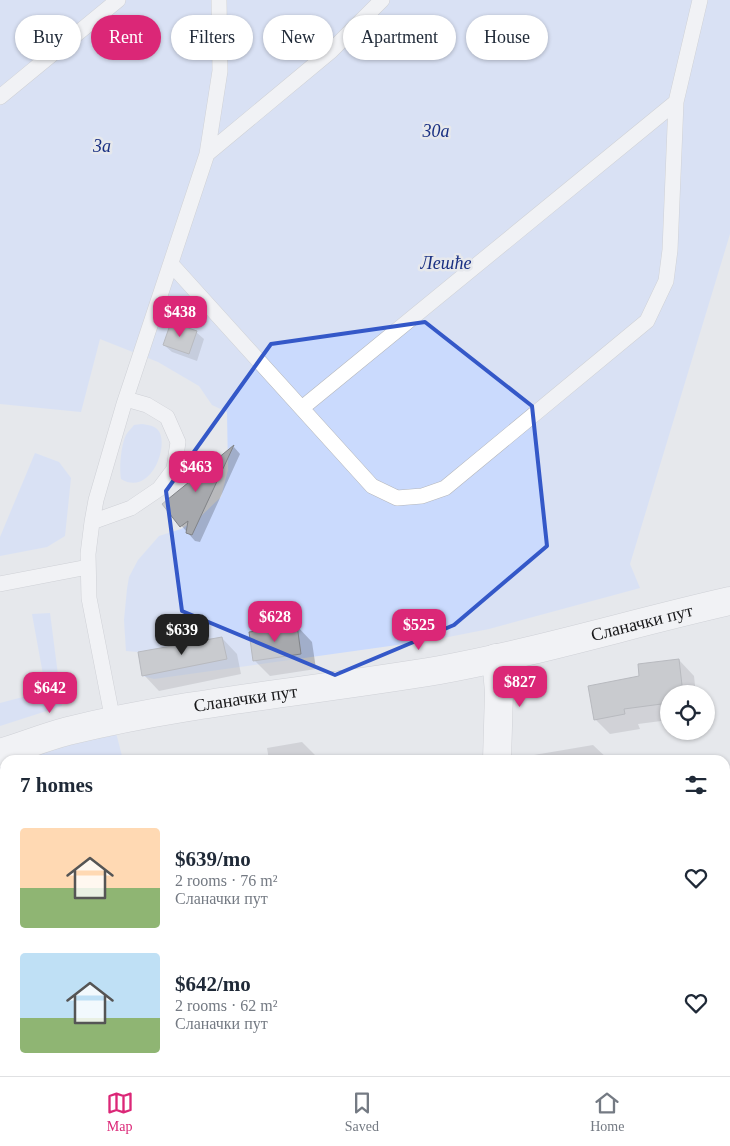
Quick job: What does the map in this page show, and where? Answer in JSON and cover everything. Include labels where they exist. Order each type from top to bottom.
[{"type":"street","name":"Сланачки пут","points":[[0,753],[66,731],[113,721],[193,706],[441,669],[496,658],[730,601]]},
{"type":"street","points":[[496,658],[499,692],[497,755]]},
{"type":"lane","points":[[0,97],[118,0]]},
{"type":"lane","points":[[113,721],[88,598],[88,554],[92,522],[96,500],[126,399],[172,265],[207,154],[220,71],[219,0]]},
{"type":"lane","points":[[172,265],[372,486],[397,498],[422,496],[445,488],[647,321],[666,282],[670,250],[676,102],[700,0]]},
{"type":"lane","points":[[207,154],[331,51],[381,1]]},
{"type":"lane","points":[[302,408],[676,102]]},
{"type":"lane","points":[[92,522],[131,508],[159,489],[174,469],[178,442],[167,417],[147,405],[126,399]]},
{"type":"lane","points":[[0,584],[88,567]]},
{"type":"highlighted area","points":[[425,322],[532,406],[547,546],[454,625],[335,675],[182,611],[166,491],[271,344]]},
{"type":"green space","name":"Лешће","points":[[0,0],[730,0],[730,234],[630,564],[640,588],[489,629],[433,640],[154,679],[142,676],[138,652],[126,651],[124,620],[129,577],[138,560],[159,536],[181,529],[200,517],[221,497],[228,470],[227,412],[212,405],[199,386],[158,362],[100,339],[81,412],[0,404]]},
{"type":"green space","points":[[134,425],[150,425],[157,429],[161,435],[162,445],[156,466],[150,475],[142,481],[132,483],[121,479],[122,450],[124,439],[128,432]]},
{"type":"green space","points":[[35,453],[59,462],[71,478],[65,536],[47,547],[0,556],[0,537]]},
{"type":"green space","points":[[50,613],[62,706],[0,726],[0,703],[46,691],[32,614]]},
{"type":"green space","points":[[113,721],[122,755],[0,755],[0,753]]},
{"type":"building","points":[[171,322],[197,331],[189,354],[163,345]]},
{"type":"building","points":[[234,445],[192,535],[186,533],[188,521],[180,527],[162,504],[194,478],[196,461],[212,463]]},
{"type":"building","points":[[297,625],[301,654],[253,661],[249,632]]},
{"type":"building","points":[[222,637],[227,659],[142,676],[138,652]]},
{"type":"building","points":[[679,659],[682,685],[660,685],[660,704],[624,709],[625,714],[594,720],[588,686],[639,676],[638,664]]},
{"type":"park label","name":"30a","points":[[436,131]]},
{"type":"park label","name":"3a","points":[[102,146]]}]
